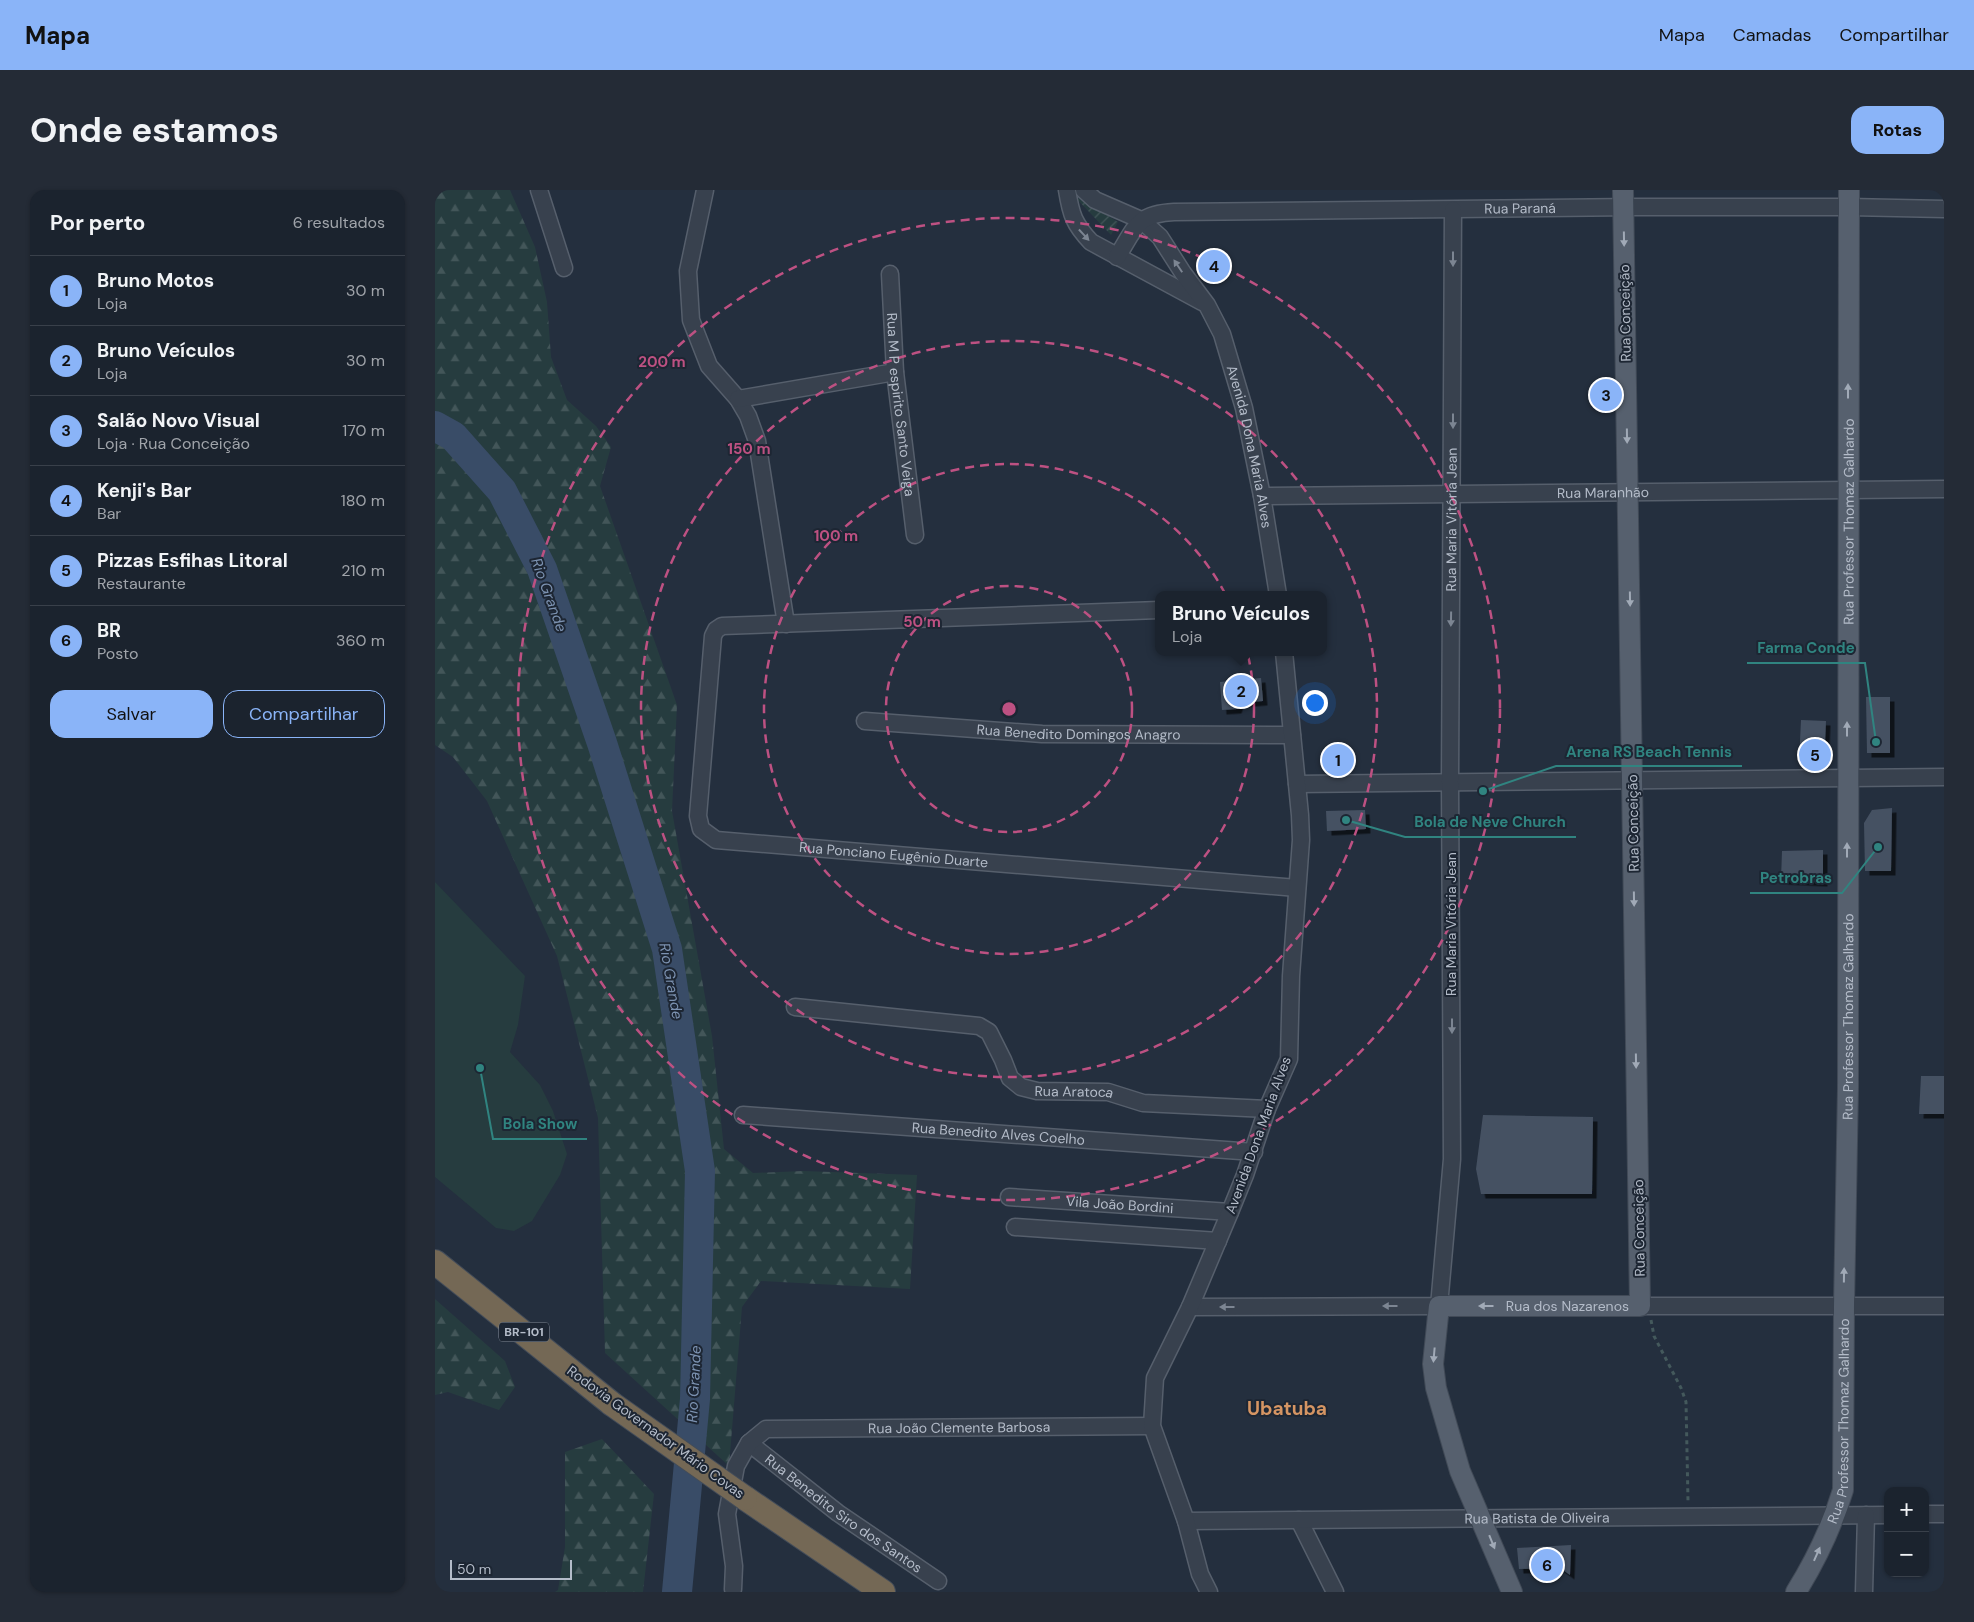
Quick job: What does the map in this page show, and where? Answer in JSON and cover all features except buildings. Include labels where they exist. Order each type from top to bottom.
[{"type":"highway","name":"Rodovia Governador Mário Covas","points":[[435,1262],[612,1404],[883,1592]]},
{"type":"main road","name":"Rua Professor Thomaz Galhardo","points":[[1796,1592],[1812,1566],[1835,1515],[1843,1490],[1848,1086],[1849,198]]},
{"type":"main road","name":"Rua Conceição","points":[[1623,199],[1644,1306]]},
{"type":"main road","name":"Rua dos Nazarenos","points":[[1439,1306],[1644,1306]]},
{"type":"main road","name":"Rua Maria Vitória Jean","points":[[1439,1306],[1433,1364],[1436,1388],[1460,1471],[1482,1518],[1512,1592]]},
{"type":"street","points":[[539,190],[564,268]]},
{"type":"street","points":[[705,190],[688,271],[691,320],[709,366],[738,399],[748,416],[757,441],[786,624],[1155,610]]},
{"type":"street","points":[[1067,190],[1069,208],[1077,227],[1091,242],[1207,305]]},
{"type":"street","name":"Avenida Dona Maria Alves","points":[[1084,190],[1095,200],[1141,220],[1160,237],[1183,273],[1207,305],[1222,334],[1241,398],[1262,496],[1277,591]]},
{"type":"street","name":"Rua Paraná","points":[[1141,220],[1156,213],[1174,212],[1453,210],[1623,199],[1849,198],[1944,209]]},
{"type":"street","name":"Rua Maria Vitória Jean","points":[[1439,1306],[1452,1159],[1450,782],[1453,210]]},
{"type":"street","points":[[1117,257],[1141,220]]},
{"type":"street","name":"Rua M P espirito Santo Veiga","points":[[890,274],[895,372],[915,535]]},
{"type":"street","points":[[738,399],[895,372]]},
{"type":"street","name":"Rua Maranhão","points":[[1262,496],[1944,489]]},
{"type":"street","name":"Rua Ponciano Eugênio Duarte","points":[[786,624],[722,626],[716,630],[713,636],[698,816],[701,829],[716,840],[1297,888]]},
{"type":"street","name":"Avenida Dona Maria Alves","points":[[1209,1592],[1200,1574],[1186,1521],[1152,1426],[1155,1378],[1190,1307],[1218,1241],[1253,1152],[1267,1109],[1289,1058],[1291,976],[1301,840],[1284,656]]},
{"type":"street","name":"Rua Benedito Domingos Anagro","points":[[865,721],[1042,734],[1292,735]]},
{"type":"street","points":[[1297,784],[1944,777]]},
{"type":"street","name":"Rua Aratoca","points":[[795,1007],[979,1026],[989,1032],[1003,1060],[1009,1078],[1021,1087],[1037,1091],[1108,1092],[1143,1103],[1267,1109]]},
{"type":"street","name":"Rua Benedito Alves Coelho","points":[[743,1115],[1253,1152]]},
{"type":"street","name":"Vila João Bordini","points":[[1009,1197],[1230,1212]]},
{"type":"street","points":[[1015,1227],[1218,1241]]},
{"type":"street","name":"Rua dos Nazarenos","points":[[1190,1307],[1439,1306]]},
{"type":"street","name":"Rua dos Nazarenos","points":[[1644,1306],[1944,1306]]},
{"type":"street","name":"Rua João Clemente Barbosa","points":[[749,1442],[766,1429],[1152,1426]]},
{"type":"street","points":[[734,1591],[734,1566],[727,1514],[736,1466],[749,1442]]},
{"type":"street","name":"Rua Benedito Siro dos Santos","points":[[749,1442],[838,1513],[938,1581]]},
{"type":"street","name":"Rua Batista de Oliveira","points":[[1186,1521],[1884,1514]]},
{"type":"street","points":[[1929,1514],[1944,1514]]},
{"type":"street","points":[[1864,1592],[1866,1515]]},
{"type":"street","points":[[1299,1520],[1335,1592]]},
{"type":"path","points":[[1644,1306],[1653,1336],[1681,1388],[1686,1402],[1688,1516]]},
{"type":"green space","points":[[435,190],[510,190],[535,247],[547,302],[551,357],[567,400],[596,426],[611,447],[600,486],[677,705],[672,811],[712,1036],[724,1149],[753,1173],[803,1171],[917,1175],[910,1289],[761,1281],[742,1307],[729,1466],[605,1353],[598,1118],[557,956],[487,801],[453,757],[435,745]]},
{"type":"green space","points":[[1073,195],[1118,222],[1111,235]]},
{"type":"green space","points":[[435,882],[525,976],[518,1025],[510,1052],[540,1085],[553,1111],[567,1154],[560,1175],[532,1221],[514,1231],[496,1228],[435,1177]]},
{"type":"green space","points":[[435,1299],[505,1361],[515,1387],[499,1410],[448,1392],[435,1395]]},
{"type":"green space","points":[[602,1439],[654,1494],[643,1592],[555,1592],[558,1590],[565,1547],[565,1452]]},
{"type":"waterway","name":"Rio Grande","points":[[435,426],[453,436],[502,491],[542,569],[602,743],[667,949],[700,1171],[695,1399],[677,1592]]},
{"type":"place","name":"Kenji's Bar","points":[[1214,266]]},
{"type":"place","name":"Salão Novo Visual","points":[[1606,395]]},
{"type":"place","name":"Bruno Veículos","points":[[1241,691]]},
{"type":"place","name":"Farma Conde","points":[[1876,742]]},
{"type":"place","name":"Pizzas Esfihas Litoral","points":[[1815,755]]},
{"type":"place","name":"Bruno Motos","points":[[1338,760]]},
{"type":"place","name":"Arena RS Beach Tennis","points":[[1483,791]]},
{"type":"place","name":"Bola de Neve Church","points":[[1346,820]]},
{"type":"place","name":"Petrobras","points":[[1878,847]]},
{"type":"place","name":"Bola Show","points":[[480,1068]]},
{"type":"place","name":"BR","points":[[1547,1565]]},
{"type":"district","name":"Ubatuba","points":[[1287,1408]]}]
